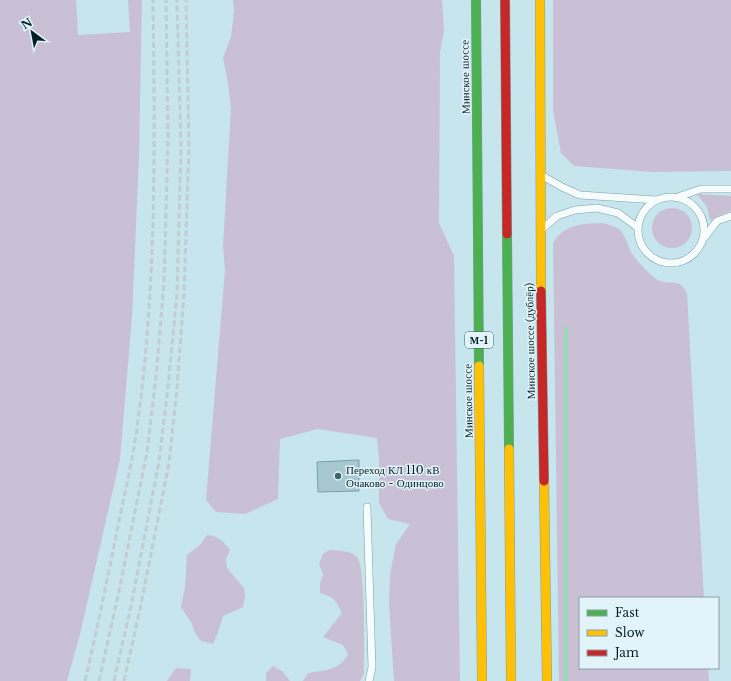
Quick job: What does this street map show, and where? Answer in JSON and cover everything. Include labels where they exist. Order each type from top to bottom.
[{"type":"main road","name":"Минское шоссе","points":[[476,0],[482,681]]},
{"type":"main road","name":"М-1","points":[[505,0],[512,681]]},
{"type":"main road","name":"Минское шоссе (дублёр)","points":[[540,0],[540,230],[547,681]]},
{"type":"lane","points":[[541,175],[580,195],[656,200]]},
{"type":"lane","points":[[678,197],[701,189],[731,189]]},
{"type":"lane","points":[[703,240],[704,229],[702,218],[697,208],[688,201],[678,197],[666,196],[656,200],[647,207],[640,216],[637,227],[638,238],[643,248],[650,256],[659,261],[670,263],[680,262],[690,257],[698,250],[703,240],[717,221],[731,216]]},
{"type":"lane","points":[[540,230],[556,216],[575,210],[598,208],[618,212],[637,227]]},
{"type":"lane","points":[[367,508],[372,667],[369,681]]},
{"type":"shaded area","points":[[0,0],[76,0],[78,35],[130,32],[128,0],[142,0],[139,156],[132,317],[120,459],[80,634],[67,681],[0,681]]},
{"type":"shaded area","points":[[233,0],[442,0],[444,31],[440,52],[439,223],[454,256],[460,681],[394,681],[389,605],[390,574],[396,544],[410,524],[388,519],[379,503],[379,459],[377,438],[318,429],[280,439],[278,499],[245,514],[216,512],[206,500],[225,270],[223,246],[231,108],[223,58],[231,37],[234,11]]},
{"type":"shaded area","points":[[553,0],[731,0],[731,171],[653,172],[574,166],[561,153],[553,110]]},
{"type":"shaded area","points":[[697,194],[731,196],[731,211],[710,221],[707,207]]},
{"type":"shaded area","points":[[672,208],[680,210],[686,214],[690,220],[692,228],[690,236],[686,242],[680,246],[672,248],[664,246],[658,242],[654,236],[652,228],[654,220],[658,214],[664,210]]},
{"type":"shaded area","points":[[603,223],[616,227],[622,232],[633,255],[653,277],[660,281],[677,283],[684,288],[687,293],[704,597],[579,597],[579,669],[708,669],[709,681],[559,681],[553,243],[563,232],[569,228],[581,224]]},
{"type":"shaded area","points":[[207,535],[214,536],[225,544],[230,550],[226,559],[227,568],[244,588],[245,597],[243,607],[223,616],[213,644],[201,641],[181,607],[185,587],[187,555],[201,544]]},
{"type":"shaded area","points":[[330,550],[351,553],[357,557],[360,564],[363,593],[364,674],[360,681],[303,681],[308,673],[331,669],[341,664],[348,654],[343,645],[323,637],[342,613],[334,600],[320,593],[320,583],[323,574],[319,564],[323,554]]},
{"type":"shaded area","points":[[273,666],[282,671],[290,681],[266,681],[266,673]]},
{"type":"shaded area","points":[[176,668],[191,669],[190,681],[167,681]]},
{"type":"building","name":"Переход КЛ 110 кВ Очаково - Одинцово","points":[[359,460],[359,491],[318,492],[317,462]]},
{"type":"waterway","points":[[566,328],[566,681]]},
{"type":"railway","points":[[85,681],[131,465],[142,392],[151,280],[153,224],[153,0]]},
{"type":"railway","points":[[99,681],[147,452],[156,377],[164,283],[168,138],[166,0]]},
{"type":"railway","points":[[114,681],[131,606],[159,462],[177,293],[181,148],[177,0]]},
{"type":"railway","points":[[124,681],[169,463],[177,388],[184,293],[189,148],[186,0]]},
{"type":"traffic: fast","points":[[476,0],[479,366]]},
{"type":"traffic: fast","points":[[507,234],[509,449]]},
{"type":"traffic: slow","points":[[540,0],[541,291]]},
{"type":"traffic: slow","points":[[479,366],[482,681]]},
{"type":"traffic: slow","points":[[509,449],[511,681]]},
{"type":"traffic: slow","points":[[544,481],[547,681]]},
{"type":"traffic: jam","points":[[505,0],[507,234]]},
{"type":"traffic: jam","points":[[541,291],[544,481]]},
{"type":"place","name":"Переход КЛ 110 кВ Очаково - Одинцово","points":[[338,476]]}]
